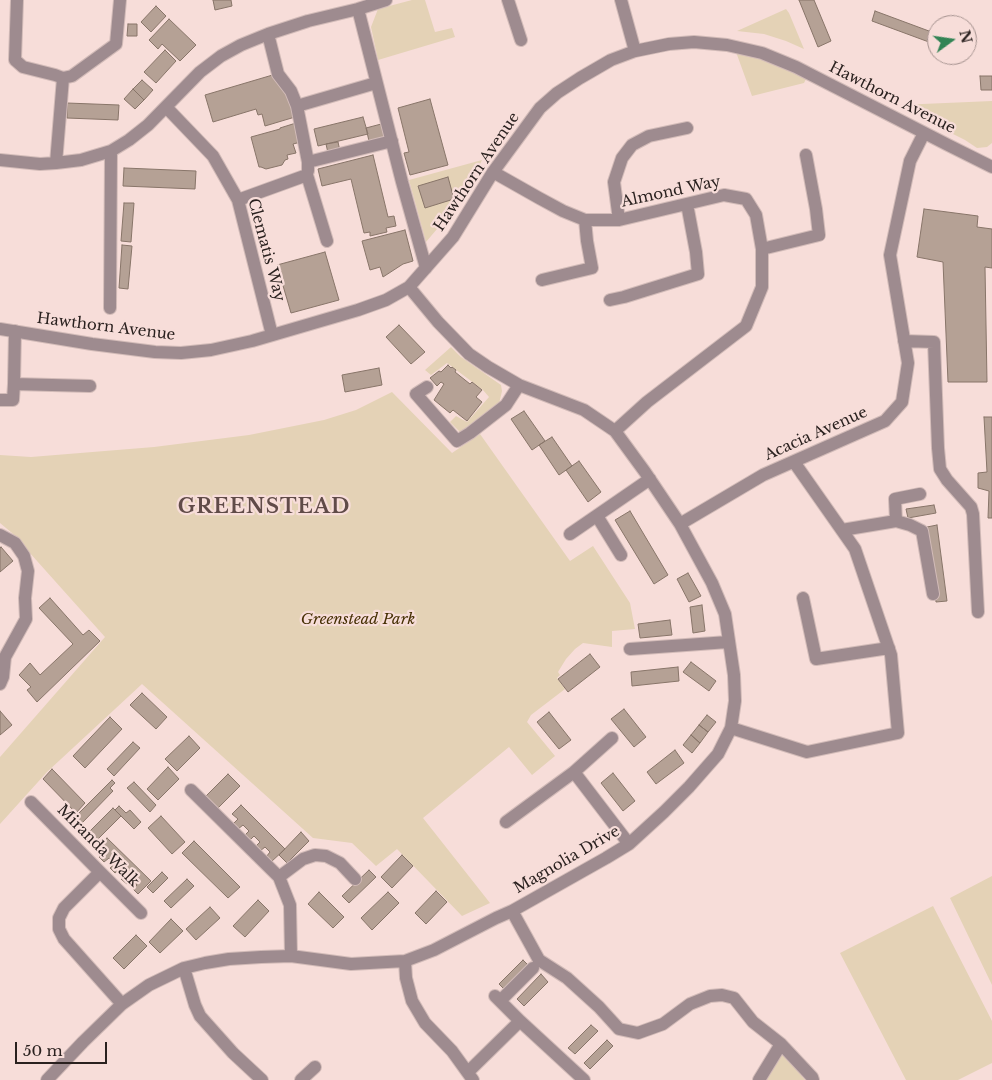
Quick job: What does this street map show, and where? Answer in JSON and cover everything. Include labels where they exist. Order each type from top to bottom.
[{"type":"street","points":[[17,0],[15,60],[23,67],[63,78],[72,76],[116,44],[120,0]]},
{"type":"street","points":[[0,160],[40,164],[56,163],[81,160],[111,151],[148,125],[200,72],[221,56],[241,45],[308,21],[386,0]]},
{"type":"street","points":[[508,0],[521,40]]},
{"type":"street","points":[[621,0],[635,51]]},
{"type":"street","points":[[358,9],[426,268]]},
{"type":"street","points":[[268,34],[278,74],[292,91],[297,106],[308,162],[307,175],[327,240]]},
{"type":"street","name":"Hawthorn Avenue","points":[[0,329],[92,344],[172,353],[211,350],[272,335],[386,300],[409,287],[454,237],[493,172],[540,108],[557,93],[611,60],[635,51],[669,44],[694,42],[727,45],[762,53],[796,67],[992,167]]},
{"type":"street","points":[[56,163],[63,78]]},
{"type":"street","points":[[297,106],[378,87]]},
{"type":"street","name":"Clematis Way","points":[[166,107],[213,156],[238,200],[272,335]]},
{"type":"street","points":[[619,220],[614,182],[622,158],[632,145],[649,136],[687,128]]},
{"type":"street","name":"Acacia Avenue","points":[[680,524],[763,475],[885,421],[902,402],[908,363],[890,255],[910,161],[924,133]]},
{"type":"street","points":[[308,162],[392,141]]},
{"type":"street","points":[[110,308],[111,151]]},
{"type":"street","points":[[762,249],[819,235],[806,155]]},
{"type":"street","name":"Almond Way","points":[[493,172],[563,211],[585,220],[619,220],[724,195],[746,198],[756,215],[762,249],[762,287],[746,326],[647,402],[615,431]]},
{"type":"street","points":[[238,200],[307,175]]},
{"type":"street","points":[[610,300],[698,274],[687,204]]},
{"type":"street","points":[[542,280],[592,268],[585,220]]},
{"type":"street","name":"Magnolia Drive","points":[[47,1080],[122,1004],[149,985],[184,968],[229,959],[261,956],[291,956],[351,964],[405,961],[434,950],[512,911],[629,844],[689,787],[718,754],[731,728],[735,701],[734,675],[724,614],[712,583],[680,524],[615,431],[584,410],[520,385],[488,368],[469,354],[438,322],[409,287]]},
{"type":"street","points":[[0,400],[13,400],[14,331]]},
{"type":"street","points":[[904,341],[934,342],[940,469],[947,480],[971,507],[974,514],[978,612]]},
{"type":"street","points":[[14,384],[90,386]]},
{"type":"street","points":[[426,387],[416,394],[457,441],[506,405],[520,385]]},
{"type":"street","points":[[731,728],[807,752],[898,733],[891,655],[855,549],[794,462]]},
{"type":"street","points":[[570,534],[650,479]]},
{"type":"street","points":[[896,521],[895,499],[920,494]]},
{"type":"street","points":[[597,516],[621,555]]},
{"type":"street","points":[[842,530],[896,521],[910,524],[922,531],[933,594]]},
{"type":"street","points":[[0,535],[15,543],[24,556],[28,571],[25,598],[26,619],[4,657],[3,677],[0,684]]},
{"type":"street","points":[[803,598],[816,659],[889,648]]},
{"type":"street","points":[[630,649],[728,642]]},
{"type":"street","points":[[506,822],[574,772],[612,738]]},
{"type":"street","points":[[574,772],[629,844]]},
{"type":"street","points":[[191,790],[279,877],[290,905],[291,956]]},
{"type":"street","name":"Miranda Walk","points":[[32,802],[141,913]]},
{"type":"street","points":[[279,877],[303,859],[314,855],[326,856],[340,863],[356,879]]},
{"type":"street","points":[[100,872],[64,908],[59,918],[59,929],[64,939],[122,1004]]},
{"type":"street","points":[[512,911],[539,960],[567,978],[599,1007],[619,1029],[638,1033],[663,1024],[690,1004],[710,996],[722,995],[734,998],[753,1022],[781,1044],[813,1080]]},
{"type":"street","points":[[405,961],[406,978],[412,1000],[425,1023],[452,1051],[470,1076],[520,1021]]},
{"type":"street","points":[[184,968],[200,1016],[233,1053],[262,1080]]},
{"type":"street","points":[[533,968],[497,998],[584,1080]]},
{"type":"street","points":[[759,1080],[781,1044]]},
{"type":"street","points":[[301,1080],[315,1067]]},
{"type":"green space","points":[[412,0],[425,0],[435,32],[452,28],[455,37],[378,60],[371,27],[378,9]]},
{"type":"green space","points":[[786,9],[804,49],[764,34],[737,31]]},
{"type":"green space","points":[[736,52],[783,65],[806,79],[804,83],[752,96]]},
{"type":"green space","points":[[992,101],[992,143],[987,147],[977,148],[949,132],[942,121],[922,111],[908,110],[899,105]]},
{"type":"green space","points":[[482,160],[464,197],[426,242],[409,180]]},
{"type":"green space","points":[[451,347],[461,357],[501,385],[502,391],[499,404],[463,435],[450,422],[456,416],[467,422],[489,397],[483,390],[447,363],[431,375],[425,370]]},
{"type":"green space","name":"Greenstead Park","points":[[392,392],[452,453],[480,434],[570,561],[593,546],[630,603],[635,629],[612,631],[612,647],[583,643],[566,659],[558,672],[560,675],[557,678],[565,689],[531,715],[527,722],[555,756],[532,775],[509,747],[423,818],[490,903],[462,916],[397,849],[376,866],[352,843],[313,838],[142,684],[47,772],[0,824],[0,757],[105,637],[12,533],[0,523],[0,455],[31,457],[154,447],[249,435],[324,420],[356,410]]},
{"type":"green space","points":[[992,876],[992,985],[950,898]]},
{"type":"green space","points":[[933,906],[992,1021],[992,1063],[958,1080],[906,1080],[840,953]]},
{"type":"green space","points":[[781,1054],[787,1058],[805,1080],[762,1080]]},
{"type":"building","points":[[213,0],[231,0],[232,6],[215,10]]},
{"type":"building","points":[[799,0],[814,0],[831,41],[818,47]]},
{"type":"building","points":[[156,6],[166,16],[151,32],[141,22]]},
{"type":"building","points":[[875,11],[927,30],[927,41],[872,21]]},
{"type":"building","points":[[169,19],[196,45],[180,61],[162,44],[158,49],[149,40]]},
{"type":"building","points":[[128,24],[137,24],[137,36],[127,36]]},
{"type":"building","points":[[165,50],[176,61],[156,83],[144,72]]},
{"type":"building","points":[[276,74],[289,95],[295,117],[265,126],[262,114],[258,115],[256,109],[213,122],[205,95]]},
{"type":"building","points":[[980,76],[992,76],[992,90],[981,90]]},
{"type":"building","points":[[142,80],[153,90],[144,100],[133,89]]},
{"type":"building","points":[[133,89],[144,100],[135,109],[124,99]]},
{"type":"building","points":[[430,99],[448,165],[410,175],[404,153],[409,152],[398,108]]},
{"type":"building","points":[[67,103],[119,105],[118,120],[67,118]]},
{"type":"building","points":[[363,117],[368,134],[318,146],[314,129]]},
{"type":"building","points":[[296,123],[301,142],[293,144],[296,153],[287,155],[288,159],[282,165],[266,169],[259,167],[251,137]]},
{"type":"building","points":[[385,123],[388,137],[369,141],[366,128]]},
{"type":"building","points":[[338,142],[340,151],[328,153],[326,144]]},
{"type":"building","points":[[373,155],[388,217],[394,216],[396,226],[386,228],[387,232],[370,236],[370,232],[364,233],[351,179],[322,186],[318,169]]},
{"type":"building","points":[[124,168],[196,171],[195,189],[123,186]]},
{"type":"building","points":[[448,177],[454,199],[425,208],[418,186]]},
{"type":"building","points":[[124,203],[134,203],[131,242],[121,241]]},
{"type":"building","points":[[924,209],[978,216],[977,227],[992,229],[992,268],[985,267],[987,382],[948,382],[943,262],[917,257]]},
{"type":"building","points":[[405,230],[413,261],[403,264],[383,277],[380,267],[370,270],[362,241]]},
{"type":"building","points":[[122,245],[132,246],[128,289],[119,288]]},
{"type":"building","points":[[325,252],[339,300],[291,313],[277,265]]},
{"type":"building","points":[[399,325],[425,352],[411,364],[386,337]]},
{"type":"building","points":[[448,365],[470,384],[472,382],[482,390],[476,397],[482,402],[467,421],[453,410],[450,413],[434,400],[444,384],[441,382],[437,386],[430,378],[439,371],[441,372]]},
{"type":"building","points":[[379,368],[382,385],[345,392],[342,375]]},
{"type":"building","points":[[524,411],[545,441],[532,450],[511,419]]},
{"type":"building","points":[[984,417],[992,417],[992,518],[988,518],[989,491],[978,488],[978,473],[987,472]]},
{"type":"building","points":[[552,437],[572,466],[559,475],[539,445]]},
{"type":"building","points":[[579,461],[601,492],[588,502],[566,470]]},
{"type":"building","points":[[934,505],[936,513],[908,518],[906,509]]},
{"type":"building","points":[[630,511],[668,575],[654,584],[615,520]]},
{"type":"building","points":[[937,525],[947,601],[936,602],[927,527]]},
{"type":"building","points":[[0,548],[13,561],[0,572]]},
{"type":"building","points":[[688,573],[701,596],[689,602],[677,579]]},
{"type":"building","points":[[50,598],[83,635],[89,630],[100,641],[37,702],[27,690],[31,687],[19,675],[30,663],[40,675],[73,644],[39,608]]},
{"type":"building","points":[[702,605],[705,631],[693,633],[690,607]]},
{"type":"building","points":[[670,620],[672,635],[640,638],[638,624]]},
{"type":"building","points":[[590,654],[600,667],[568,692],[558,679]]},
{"type":"building","points":[[691,662],[716,681],[709,691],[683,672]]},
{"type":"building","points":[[678,667],[679,681],[632,686],[631,672]]},
{"type":"building","points":[[142,693],[167,717],[156,729],[130,705]]},
{"type":"building","points":[[624,709],[646,737],[634,747],[611,719]]},
{"type":"building","points":[[0,711],[12,725],[0,735]]},
{"type":"building","points":[[549,712],[571,740],[559,749],[537,722]]},
{"type":"building","points":[[707,715],[716,722],[708,732],[699,725]]},
{"type":"building","points":[[110,717],[122,729],[85,768],[73,756]]},
{"type":"building","points":[[699,725],[708,732],[700,743],[691,735]]},
{"type":"building","points":[[691,735],[700,743],[692,753],[683,745]]},
{"type":"building","points":[[189,736],[200,748],[177,771],[165,759]]},
{"type":"building","points":[[133,742],[140,748],[114,776],[107,769]]},
{"type":"building","points":[[675,750],[684,763],[656,784],[647,772]]},
{"type":"building","points":[[168,767],[179,779],[158,800],[147,789]]},
{"type":"building","points":[[52,769],[85,803],[76,813],[43,779]]},
{"type":"building","points":[[613,773],[635,801],[623,811],[601,783]]},
{"type":"building","points":[[228,774],[240,786],[217,809],[205,797]]},
{"type":"building","points":[[112,780],[115,783],[110,788],[113,791],[82,823],[76,816]]},
{"type":"building","points":[[134,782],[156,805],[150,812],[127,788]]},
{"type":"building","points":[[241,805],[285,849],[271,862],[266,857],[270,852],[265,847],[260,851],[255,847],[260,842],[254,836],[250,840],[245,835],[249,831],[243,825],[238,829],[233,824],[238,819],[232,814]]},
{"type":"building","points":[[119,806],[126,813],[130,810],[141,822],[134,829],[115,810]]},
{"type":"building","points":[[113,808],[121,816],[94,843],[86,835]]},
{"type":"building","points":[[161,816],[185,842],[172,854],[148,828]]},
{"type":"building","points":[[301,832],[309,841],[287,863],[279,855]]},
{"type":"building","points":[[107,838],[151,881],[138,894],[133,889],[137,885],[131,880],[127,884],[121,879],[126,874],[120,869],[115,873],[110,868],[115,864],[109,858],[104,862],[99,857],[104,853],[98,848]]},
{"type":"building","points":[[194,841],[240,887],[228,898],[182,853]]},
{"type":"building","points":[[402,855],[413,866],[392,888],[381,877]]},
{"type":"building","points":[[369,870],[376,877],[349,903],[342,896]]},
{"type":"building","points":[[162,872],[168,878],[153,893],[147,887]]},
{"type":"building","points":[[187,879],[194,886],[171,908],[164,901]]},
{"type":"building","points":[[436,891],[447,902],[426,924],[415,913]]},
{"type":"building","points":[[319,892],[344,917],[333,928],[308,904]]},
{"type":"building","points":[[388,892],[399,903],[372,930],[361,918]]},
{"type":"building","points":[[258,900],[269,911],[245,937],[233,926]]},
{"type":"building","points":[[210,907],[220,918],[196,940],[186,929]]},
{"type":"building","points":[[171,919],[183,931],[160,953],[149,942]]},
{"type":"building","points":[[136,935],[147,946],[124,969],[113,958]]},
{"type":"building","points":[[523,960],[530,967],[506,991],[499,984]]},
{"type":"building","points":[[541,974],[548,982],[524,1006],[517,999]]},
{"type":"building","points":[[591,1025],[598,1031],[575,1054],[568,1048]]},
{"type":"building","points":[[607,1040],[613,1046],[590,1069],[584,1063]]},
{"type":"district","name":"GREENSTEAD","points":[[264,507]]}]
